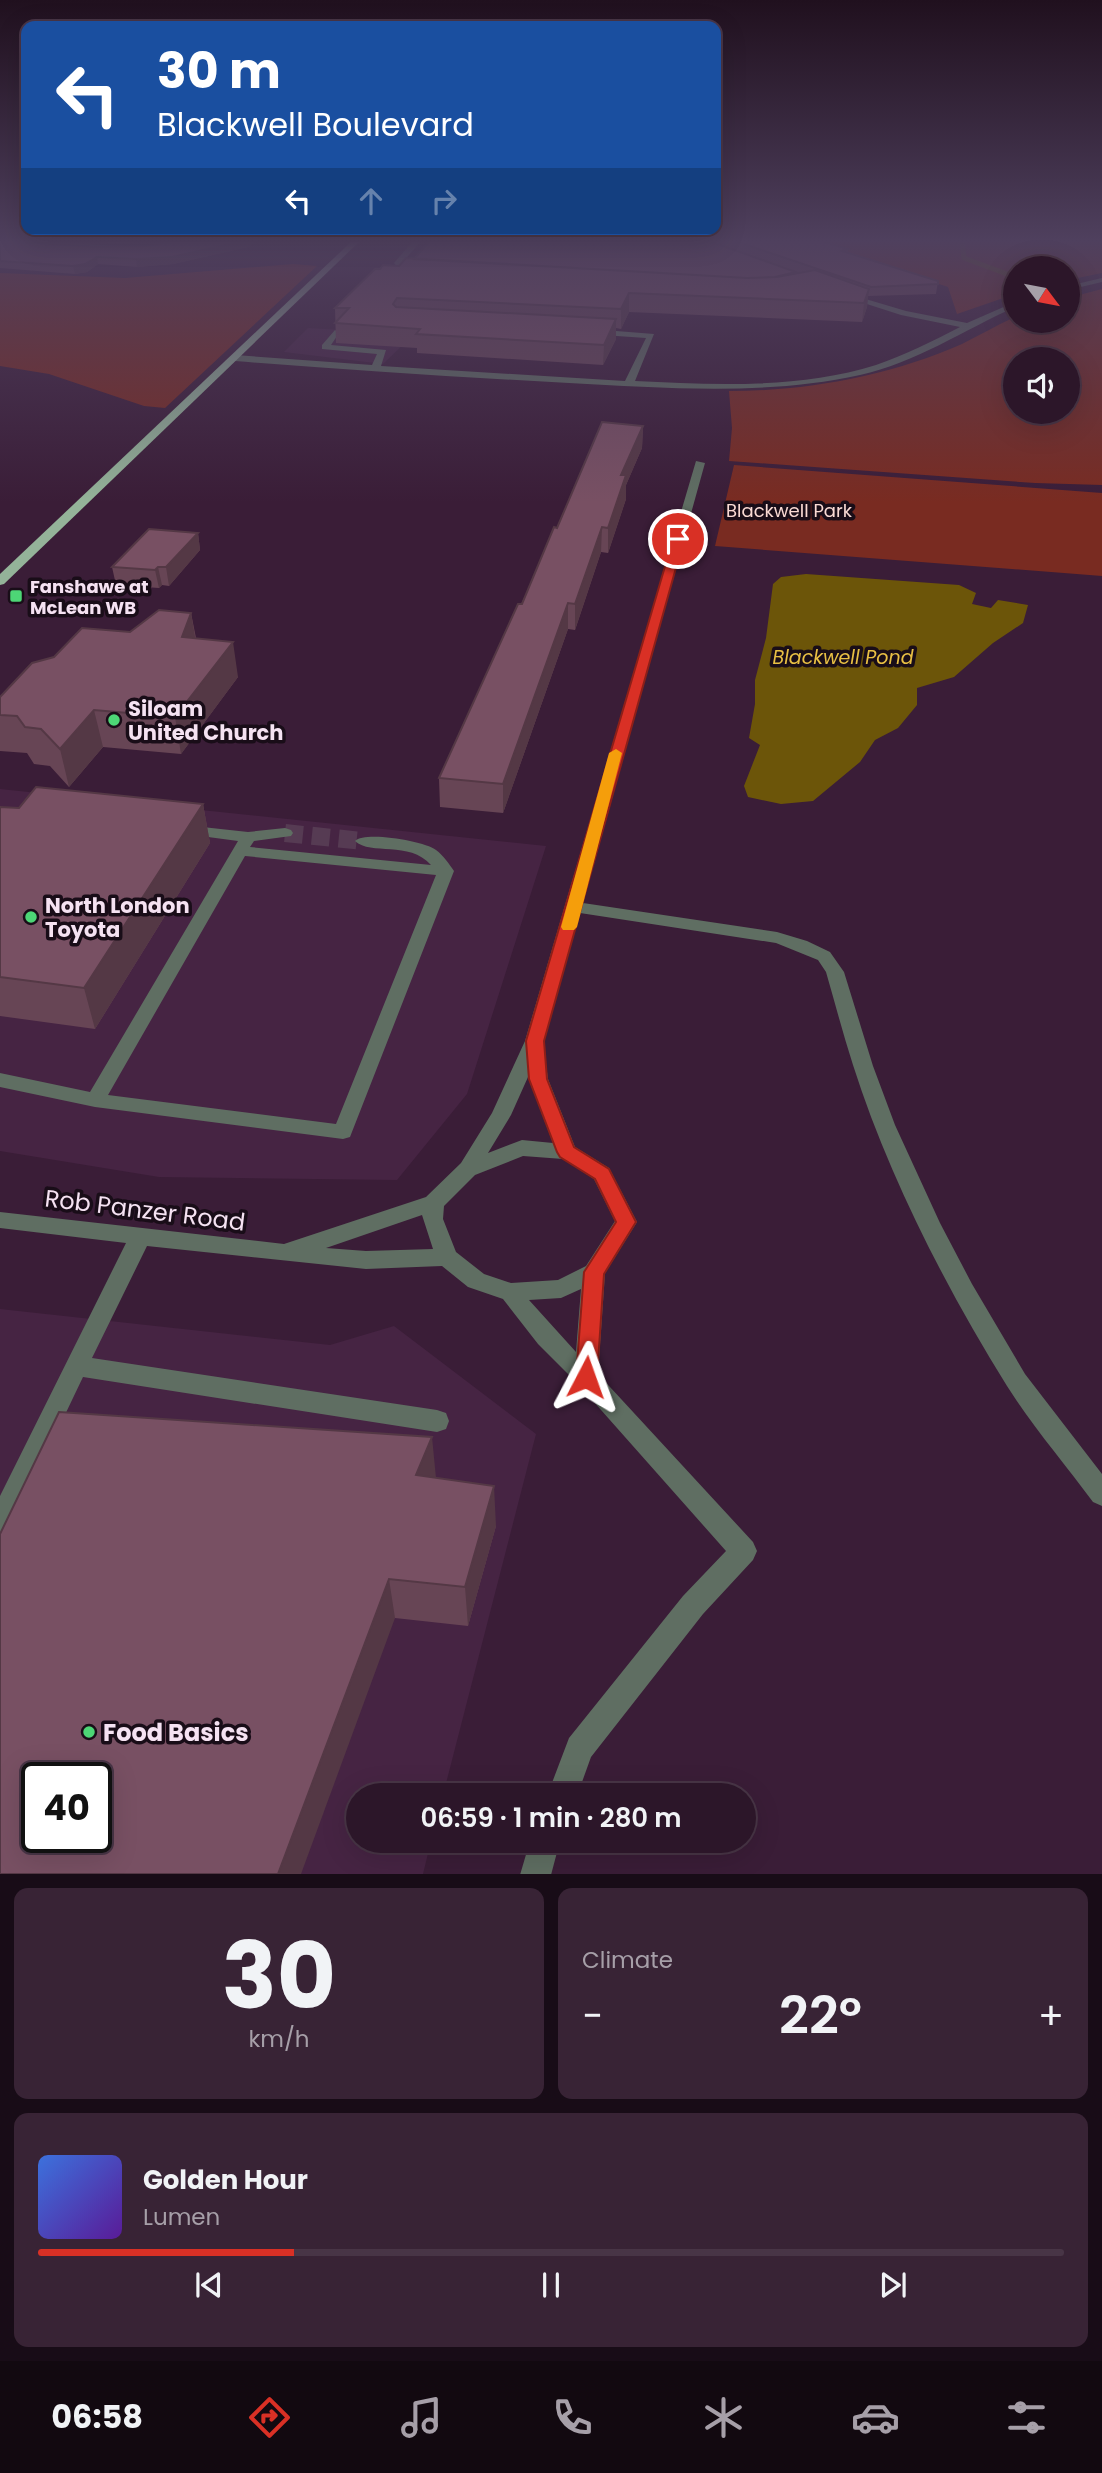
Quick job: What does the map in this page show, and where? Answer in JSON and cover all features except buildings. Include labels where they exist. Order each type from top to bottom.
[{"type":"main road","points":[[0,581],[267,327]]},
{"type":"street","points":[[235,358],[629,383],[722,386],[835,376],[886,364],[932,345],[964,327]]},
{"type":"street","points":[[581,331],[651,336],[629,383]]},
{"type":"street","points":[[335,333],[325,347],[383,352],[375,368]]},
{"type":"street","points":[[284,1254],[433,1203],[468,1169],[501,1115],[535,1041],[700,463]]},
{"type":"street","points":[[165,828],[244,844],[446,871]]},
{"type":"street","points":[[95,1100],[244,844],[285,833]]},
{"type":"street","points":[[363,841],[398,844],[429,852],[446,871]]},
{"type":"street","points":[[0,1080],[95,1100],[343,1132],[446,871]]},
{"type":"street","points":[[574,907],[776,938],[801,945],[824,956],[835,972],[863,1066],[885,1125],[929,1223],[964,1291],[1017,1381],[1102,1494]]},
{"type":"street","points":[[535,1041],[538,1079],[567,1152]]},
{"type":"street","points":[[468,1169],[523,1147],[567,1152],[602,1174],[626,1222],[594,1272],[586,1377]]},
{"type":"street","points":[[433,1203],[432,1219],[447,1257],[476,1281],[511,1292],[561,1289],[594,1272]]},
{"type":"street","name":"Rob Panzer Road","points":[[0,1220],[284,1254],[366,1260],[447,1257]]},
{"type":"street","points":[[0,1523],[141,1235]]},
{"type":"street","points":[[511,1292],[527,1316],[562,1355],[586,1377],[744,1551],[693,1605],[579,1748],[567,1783]]},
{"type":"street","points":[[75,1366],[437,1421]]},
{"type":"street","points":[[536,1874],[542,1853]]},
{"type":"shaded area","points":[[308,328],[414,334],[383,364],[284,352]]},
{"type":"shaded area","points":[[0,789],[546,846],[467,1094],[397,1180],[159,1177],[0,1151]]},
{"type":"shaded area","points":[[0,1309],[330,1345],[394,1326],[536,1434],[446,1783],[346,1783],[346,1853],[428,1853],[423,1874],[0,1874]]},
{"type":"green space","points":[[0,327],[251,327],[165,408],[144,406],[49,374],[0,366]]},
{"type":"green space","points":[[994,327],[1003,327],[1003,333],[1080,333],[1080,327],[1102,327],[1102,485],[1035,483],[729,461],[732,428],[729,391],[788,388],[848,380],[934,355]]},
{"type":"green space","name":"Blackwell Park","points":[[734,465],[1102,493],[1102,576],[715,546]]},
{"type":"water","name":"Blackwell Pond","points":[[806,574],[959,585],[976,593],[972,604],[991,608],[998,600],[1028,605],[1023,623],[993,643],[954,677],[917,688],[917,705],[898,728],[875,740],[860,762],[813,801],[781,804],[748,797],[744,786],[760,745],[749,738],[755,704],[755,680],[766,638],[773,584],[781,577]]},
{"type":"tunnel","points":[[285,833],[363,841]]},
{"type":"slow traffic","points":[[569,927],[616,753]]},
{"type":"place","name":"Fanshawe at McLean WB","points":[[16,596]]},
{"type":"place","name":"Siloam United Church","points":[[114,720]]},
{"type":"place","name":"North London Toyota","points":[[31,917]]},
{"type":"place","name":"Food Basics","points":[[89,1732]]},
{"type":"route","points":[[586,1377],[594,1272],[626,1222],[602,1174],[567,1152],[538,1079],[535,1041],[678,539]]}]
